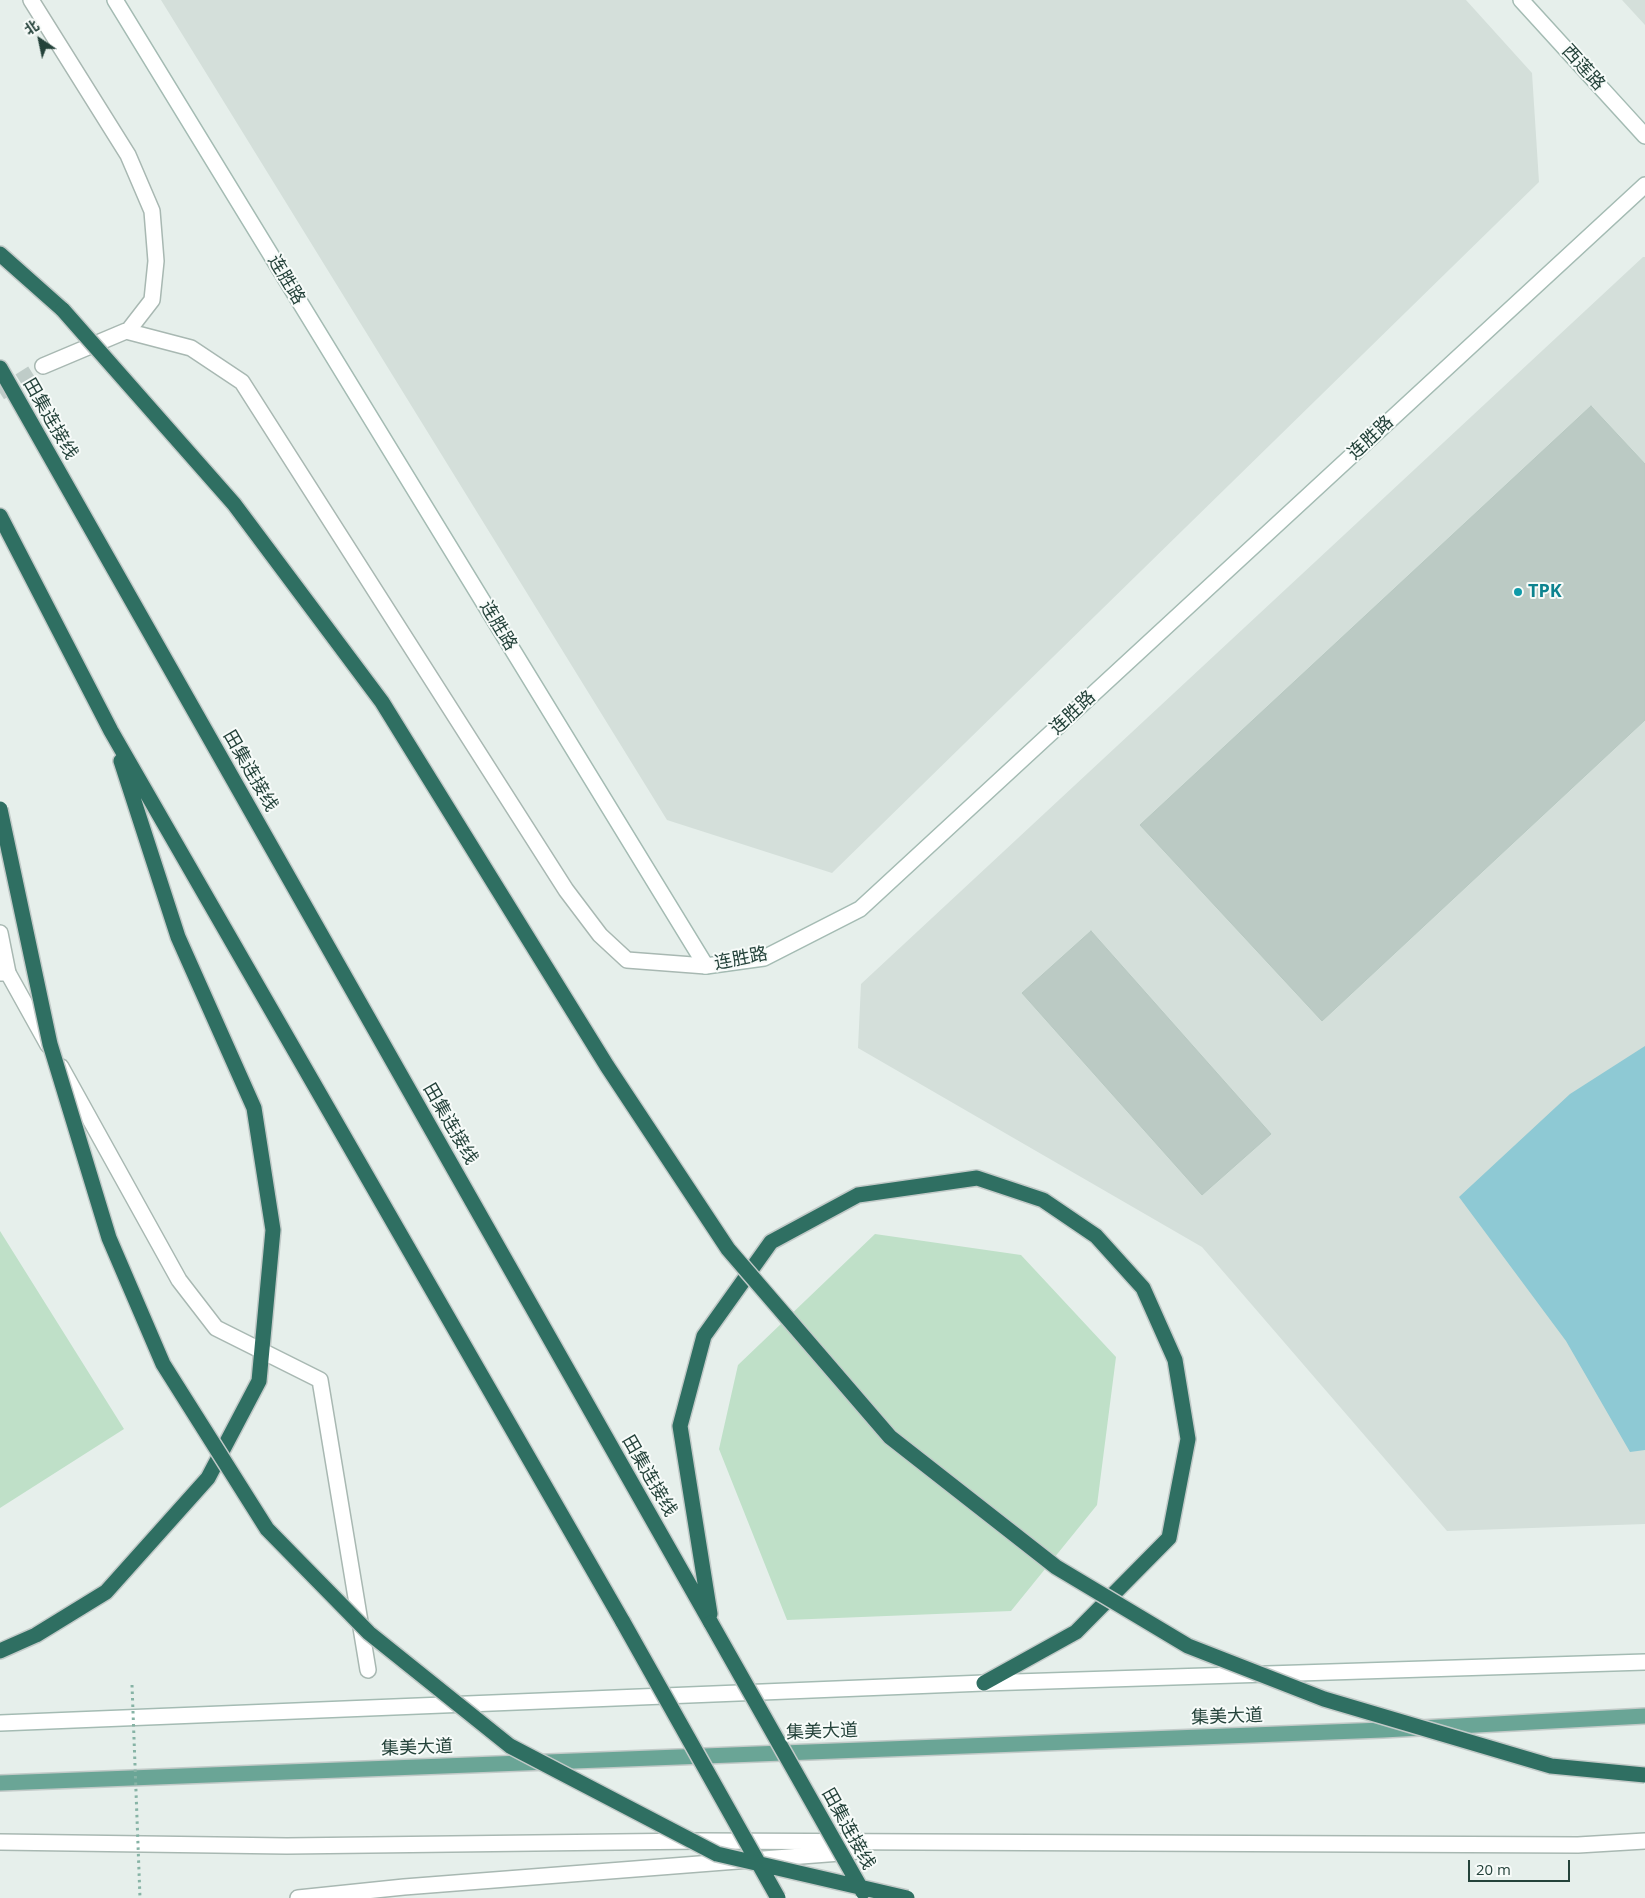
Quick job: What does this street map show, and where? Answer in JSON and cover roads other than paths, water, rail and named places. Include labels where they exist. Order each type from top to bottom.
[{"type":"highway","points":[[0,254],[63,310],[234,504],[382,702],[607,1066],[728,1249],[890,1437],[1056,1567],[1188,1646],[1324,1699],[1551,1766],[1645,1775]]},
{"type":"highway","name":"田集连接线","points":[[0,368],[866,1898]]},
{"type":"highway","points":[[0,516],[111,731],[623,1622],[778,1898]]},
{"type":"highway","points":[[0,1651],[36,1635],[106,1592],[208,1478],[259,1382],[273,1230],[254,1108],[178,937],[111,731]]},
{"type":"highway","points":[[0,809],[50,1044],[109,1238],[163,1364],[267,1529],[369,1633],[510,1746],[717,1854],[906,1898]]},
{"type":"highway","points":[[711,1623],[680,1426],[704,1336],[771,1242],[858,1194],[977,1178],[1043,1200],[1096,1236],[1144,1288],[1175,1360],[1188,1439],[1170,1538],[1076,1632],[984,1683]]},
{"type":"main road","name":"集美大道","points":[[0,1783],[1383,1730],[1645,1716]]},
{"type":"street","points":[[31,0],[128,155],[152,212],[156,261],[152,300],[128,332],[43,366]]},
{"type":"street","name":"连胜路","points":[[115,0],[706,966],[764,958],[860,909],[1645,185]]},
{"type":"street","name":"西莲路","points":[[1521,0],[1645,136]]},
{"type":"street","points":[[128,332],[191,348],[242,382],[566,890],[600,936],[627,960],[706,966]]},
{"type":"street","points":[[0,932],[4,973],[184,1286],[216,1328],[320,1380],[368,1670]]},
{"type":"street","points":[[0,1723],[984,1683],[1645,1662]]},
{"type":"street","points":[[0,1842],[287,1846],[699,1840],[977,1843],[1505,1843],[1578,1845],[1645,1841]]},
{"type":"street","points":[[298,1898],[413,1886],[704,1862],[977,1843]]},
{"type":"water","points":[[1645,1046],[1645,1450],[1630,1452],[1566,1341],[1459,1197],[1570,1094]]},
{"type":"tunnel","points":[[0,393],[43,366]]},
{"type":"place","name":"TPK","points":[[1518,592]]}]
